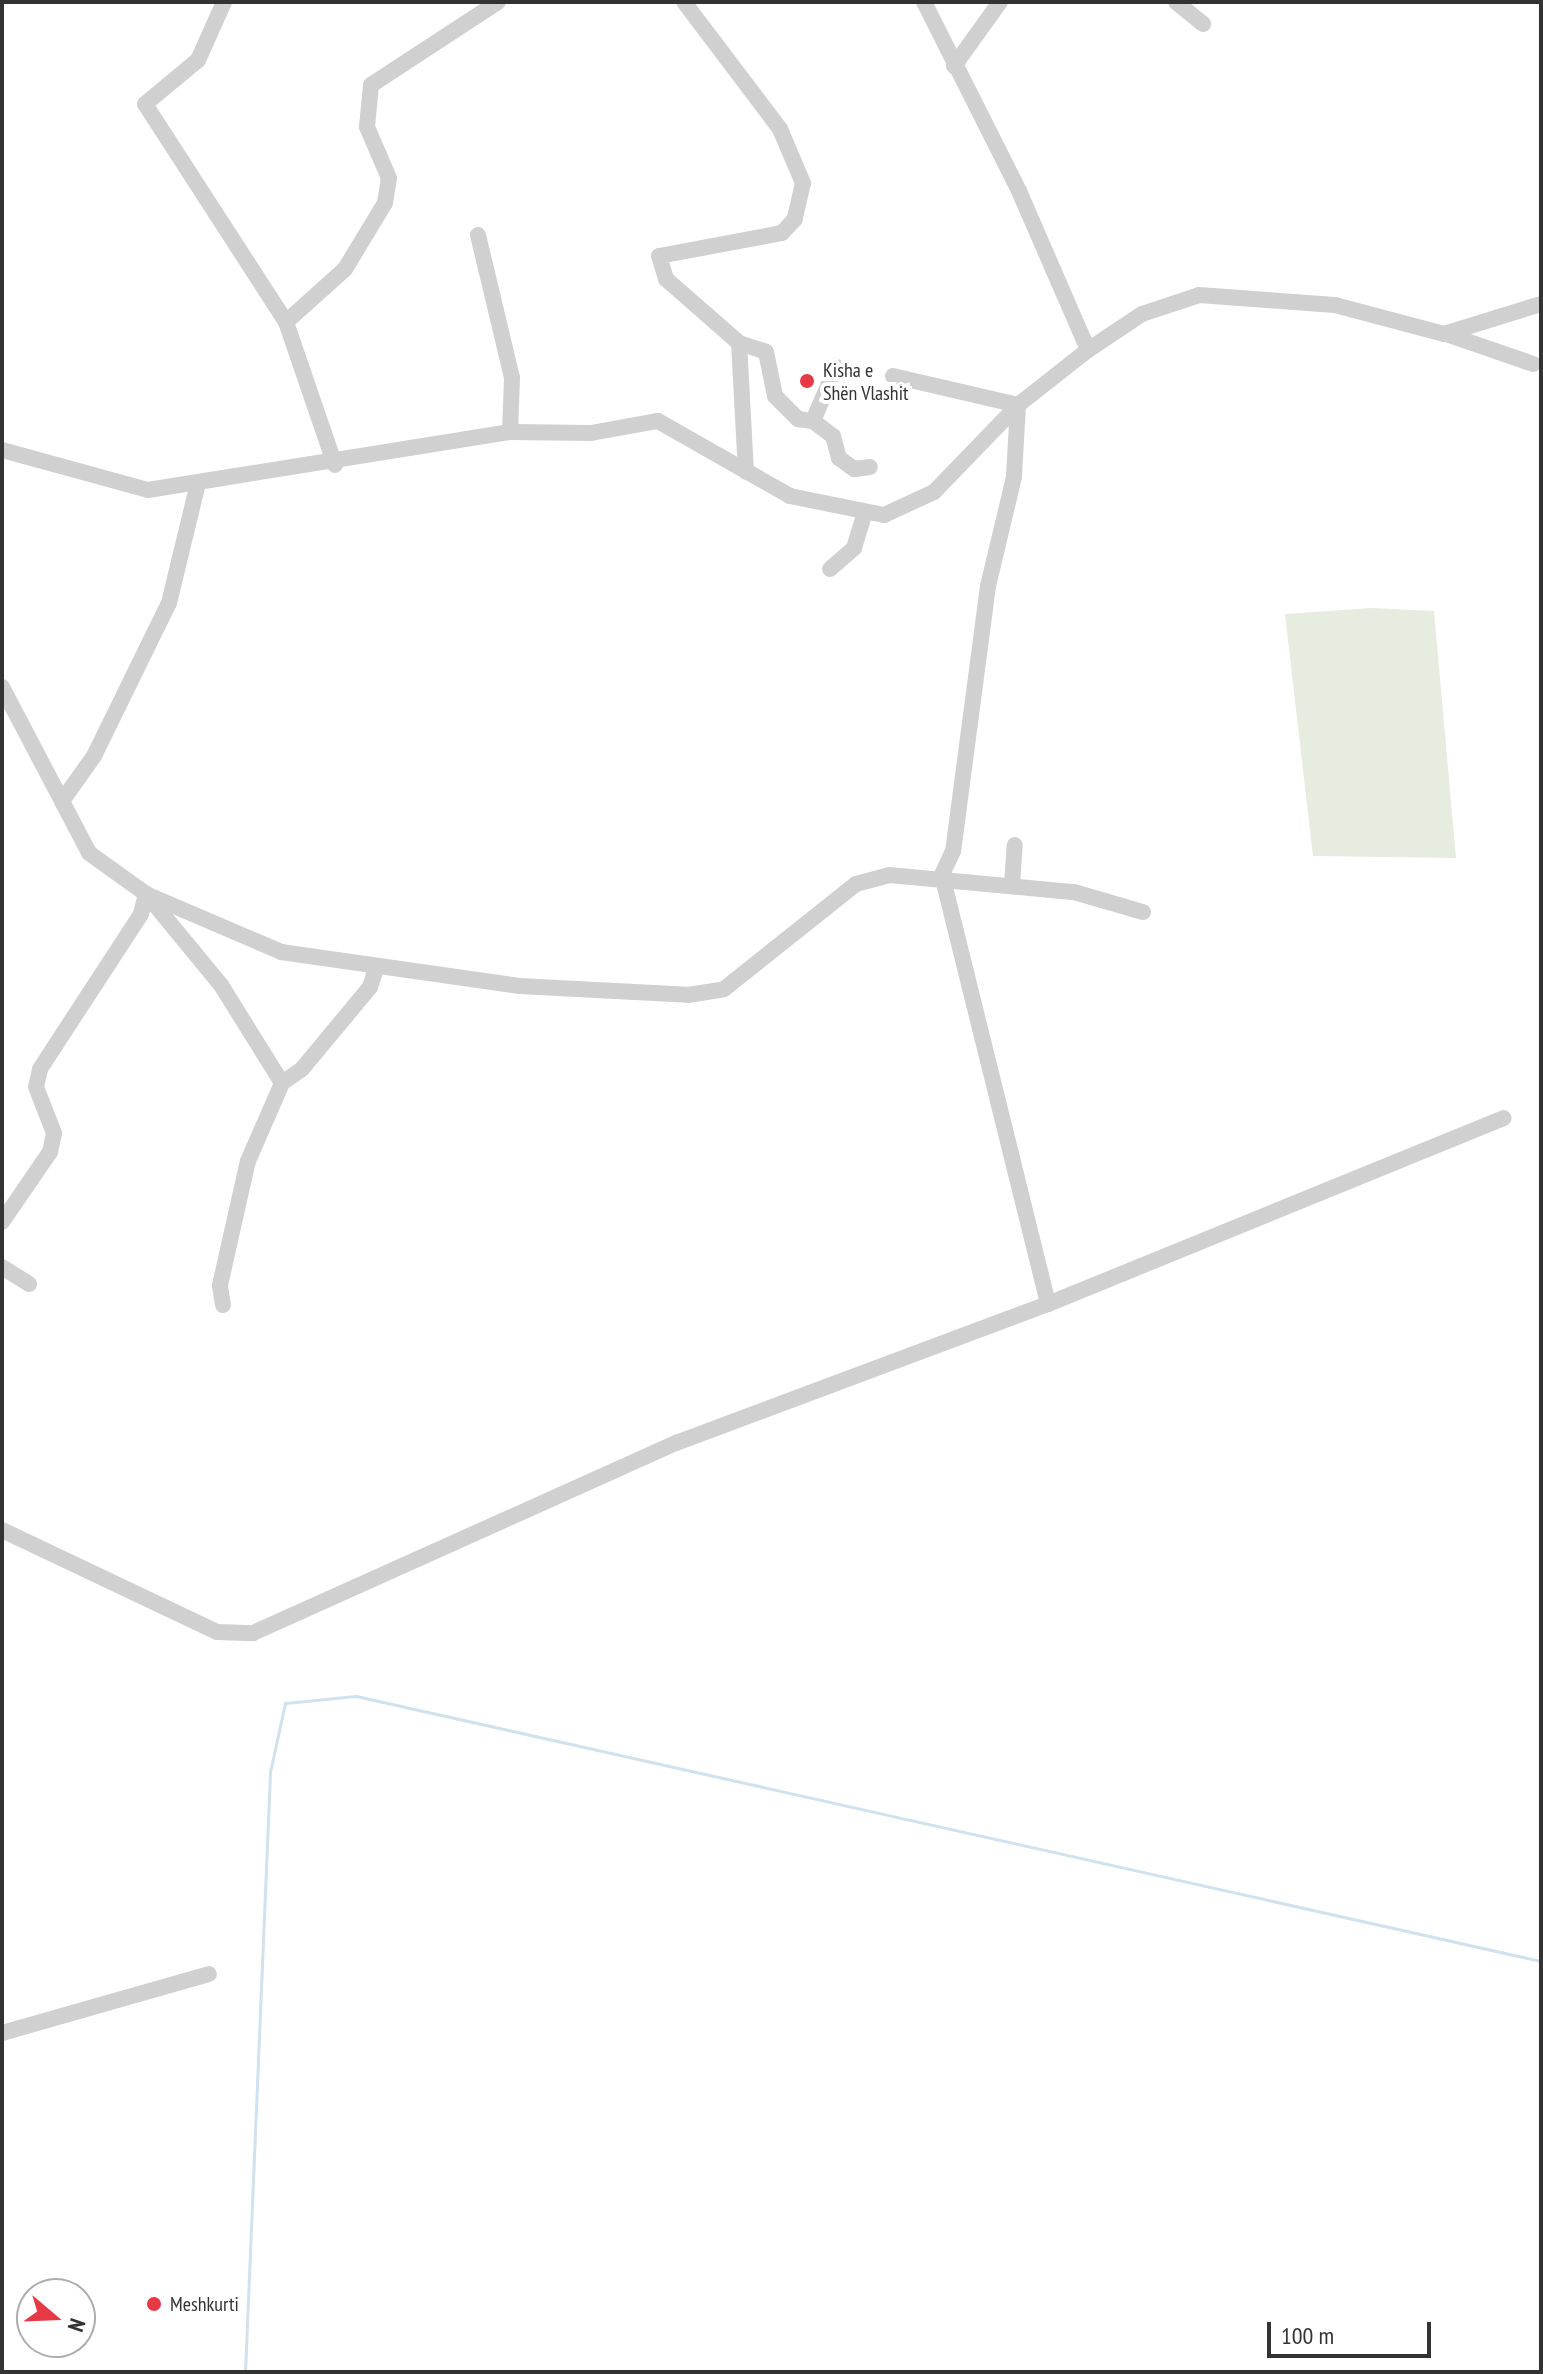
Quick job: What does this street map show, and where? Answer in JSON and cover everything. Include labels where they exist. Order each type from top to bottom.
[{"type":"street","points":[[224,2],[198,60],[145,104],[286,322],[335,465]]},
{"type":"street","points":[[286,322],[345,269],[385,203],[389,178],[367,127],[371,85],[498,2]]},
{"type":"street","points":[[684,2],[780,129],[803,183],[795,219],[782,233],[659,256],[666,279],[739,343],[766,352],[782,410],[813,421],[833,436],[839,458],[854,469],[870,467]]},
{"type":"street","points":[[924,2],[1019,191],[1088,350]]},
{"type":"street","points":[[954,66],[1000,2]]},
{"type":"street","points":[[1176,2],[1203,24]]},
{"type":"street","points":[[478,235],[512,378],[510,432]]},
{"type":"street","points":[[2,450],[108,483],[197,487],[510,432],[591,433],[658,421],[790,496],[864,515],[908,508],[934,492],[1018,405],[1088,350],[1142,314],[1199,295],[1335,305],[1444,334],[1533,364]]},
{"type":"street","points":[[1444,334],[1541,304]]},
{"type":"street","points":[[739,343],[746,472]]},
{"type":"street","points":[[813,421],[836,367]]},
{"type":"street","points":[[893,376],[1018,405]]},
{"type":"street","points":[[1018,405],[1014,477],[988,586],[953,851],[942,875],[1048,1304]]},
{"type":"street","points":[[62,801],[94,756],[169,603],[197,487]]},
{"type":"street","points":[[830,569],[854,548],[864,515]]},
{"type":"street","points":[[2,687],[89,853],[146,894],[281,952],[376,969],[519,986],[707,993],[741,977],[856,884],[889,875],[942,875],[970,886],[1012,884],[1143,912]]},
{"type":"street","points":[[1012,884],[1015,845]]},
{"type":"street","points":[[146,894],[221,985],[282,1083]]},
{"type":"street","points":[[2,1222],[50,1152],[54,1133],[36,1087],[40,1069],[141,914],[146,894]]},
{"type":"street","points":[[223,1305],[220,1285],[248,1161],[282,1083],[370,987],[376,969]]},
{"type":"street","points":[[2,1530],[217,1632],[244,1635],[676,1443],[1048,1304],[1504,1118]]},
{"type":"street","points":[[2,1267],[29,1284]]},
{"type":"street","points":[[2,2033],[209,1974]]},
{"type":"shaded area","points":[[1372,608],[1434,611],[1456,858],[1313,856],[1285,614]]},
{"type":"waterway","points":[[245,2372],[270,1772],[285,1703],[356,1696],[1541,1961]]},
{"type":"place","name":"Kisha e Shën Vlashit","points":[[807,381]]},
{"type":"place","name":"Meshkurti","points":[[154,2304]]}]
